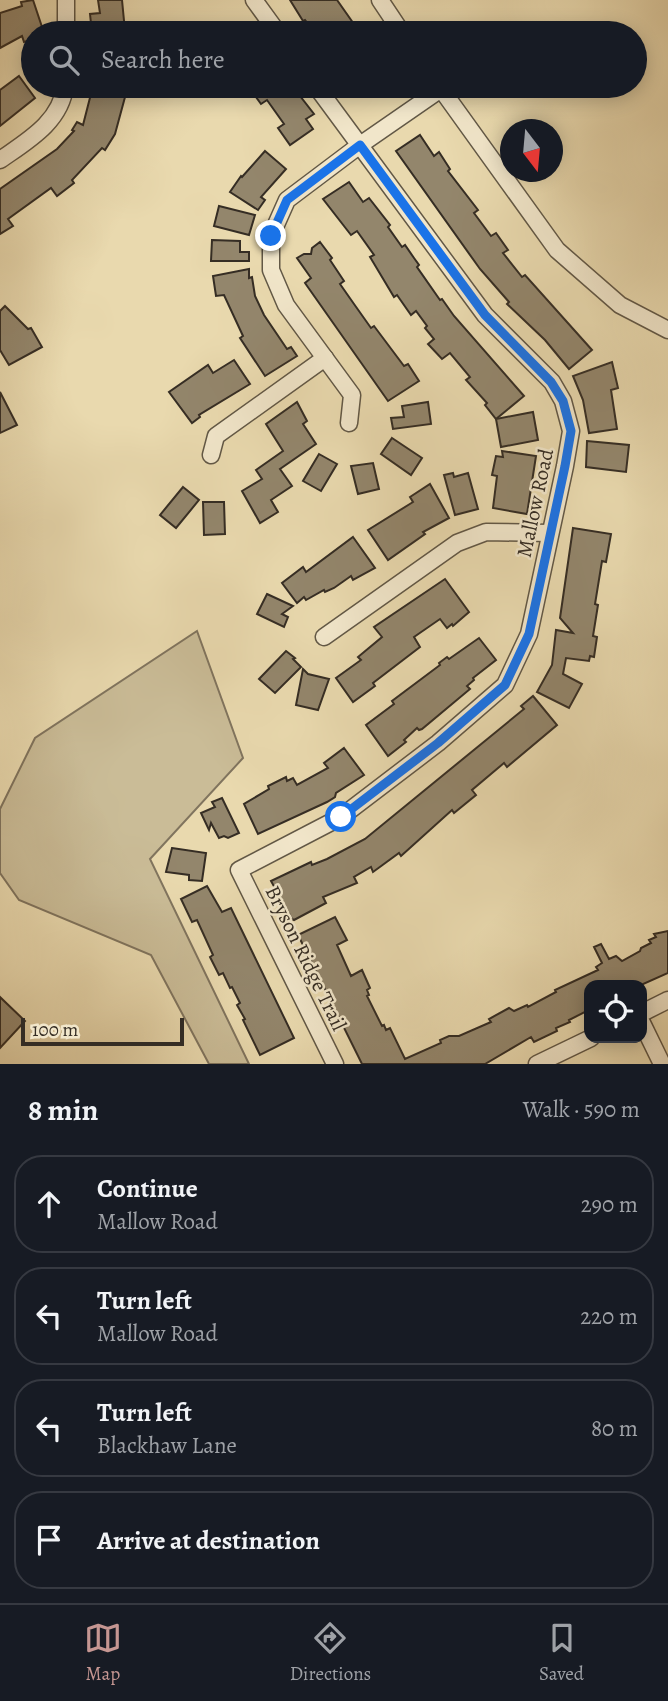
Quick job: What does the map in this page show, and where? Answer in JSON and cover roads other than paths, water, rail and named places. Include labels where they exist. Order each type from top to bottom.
[{"type":"street","points":[[66,0],[66,21]]},
{"type":"street","points":[[254,0],[269,21]]},
{"type":"street","points":[[380,0],[394,21]]},
{"type":"street","points":[[0,160],[44,128],[56,111],[61,98]]},
{"type":"street","name":"Mallow Road","points":[[239,870],[341,817],[438,743],[505,685],[529,634],[571,431],[563,401],[551,382],[485,315],[325,98]]},
{"type":"street","points":[[349,423],[352,395],[286,305],[271,270],[271,236],[287,200],[426,98]]},
{"type":"street","points":[[447,98],[557,250],[620,305],[668,330]]},
{"type":"street","points":[[211,455],[216,436],[324,358]]},
{"type":"street","points":[[324,637],[457,543],[486,532],[550,533]]},
{"type":"street","name":"Bryson Ridge Trail","points":[[239,870],[335,1064]]},
{"type":"street","points":[[647,1010],[668,1000]]},
{"type":"street","points":[[647,1033],[662,1064]]},
{"type":"street","points":[[537,1064],[584,1041]]}]
